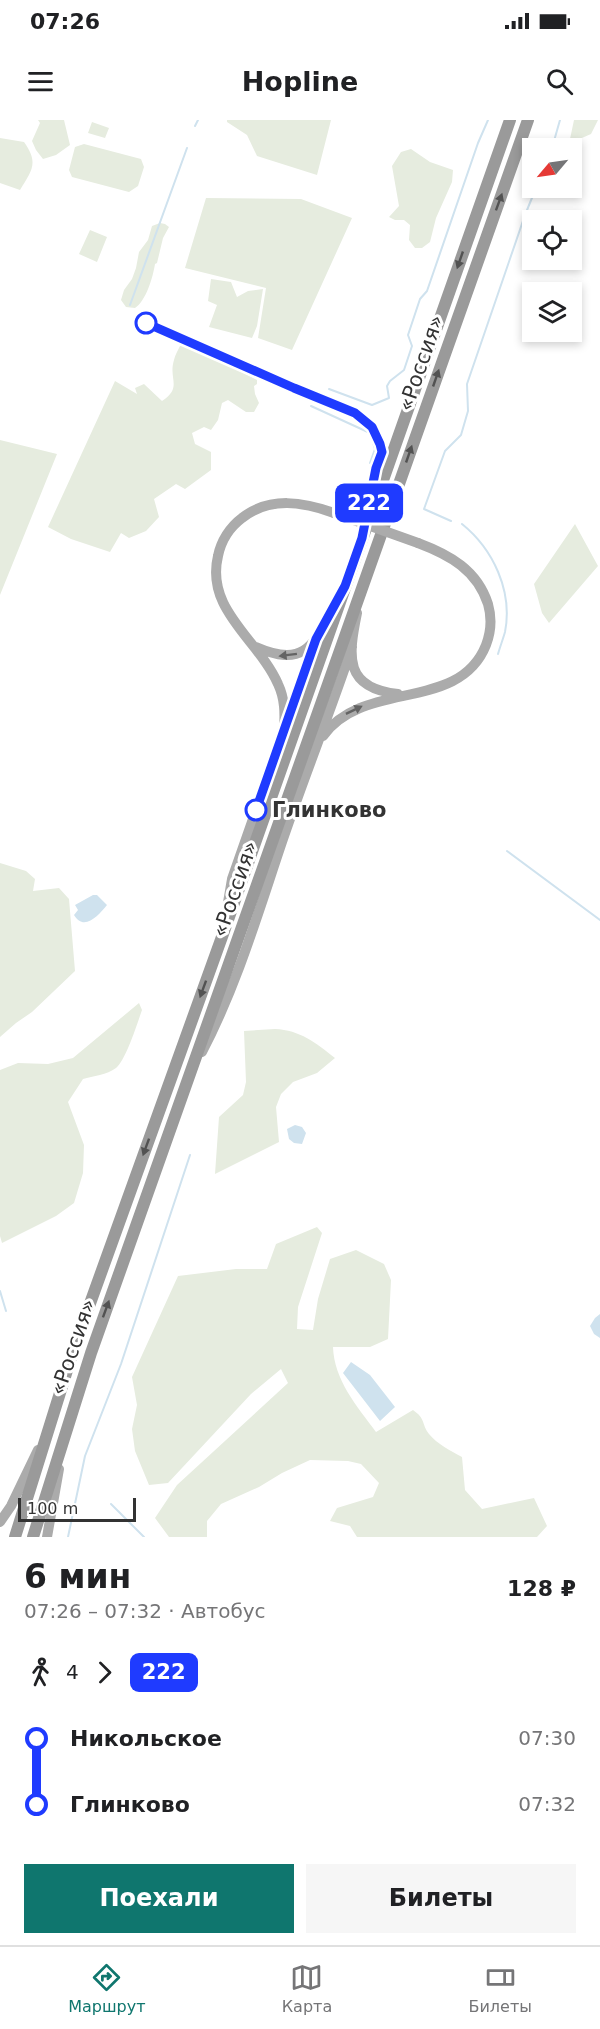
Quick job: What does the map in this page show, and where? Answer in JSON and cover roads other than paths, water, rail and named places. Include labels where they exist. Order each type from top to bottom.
[{"type":"highway","name":"«Россия»","points":[[15,1537],[108,1252],[223,934],[510,120]]},
{"type":"highway","name":"«Россия»","points":[[33,1537],[91,1353],[528,120]]},
{"type":"main road","points":[[284,729],[285,713],[282,694],[273,674],[256,647],[230,615],[219,593],[216,568],[219,552],[225,537],[236,523],[257,509],[274,504],[300,503],[418,543],[453,558],[471,574],[488,606],[490,625],[488,639],[482,653],[463,675],[436,688],[366,705],[350,712],[329,728],[316,746]]},
{"type":"main road","points":[[223,934],[232,879],[284,729],[316,639],[345,586]]},
{"type":"main road","points":[[191,1074],[220,1018],[352,647],[362,589]]},
{"type":"main road","points":[[256,647],[287,657],[303,650],[316,639]]},
{"type":"main road","points":[[352,647],[353,665],[361,682],[377,691],[404,695]]},
{"type":"main road","points":[[273,840],[302,783]]},
{"type":"main road","points":[[0,1521],[20,1489],[52,1419]]},
{"type":"main road","points":[[47,1537],[67,1424]]},
{"type":"water","points":[[97,895],[107,905],[91,920],[82,922],[78,920],[74,915],[78,910],[75,905]]},
{"type":"water","points":[[295,1125],[302,1127],[306,1133],[302,1144],[294,1143],[289,1139],[287,1129]]},
{"type":"water","points":[[600,1314],[600,1338],[594,1334],[590,1326]]},
{"type":"water","points":[[351,1362],[370,1375],[395,1407],[380,1421],[343,1373]]},
{"type":"waterway","points":[[195,126],[198,120]]},
{"type":"waterway","points":[[329,389],[372,405],[389,398],[387,386],[404,370],[412,346],[408,335],[420,299],[427,291],[488,120]]},
{"type":"waterway","points":[[555,138],[560,120]]},
{"type":"waterway","points":[[130,305],[187,148]]},
{"type":"waterway","points":[[451,521],[424,509],[445,451],[461,435],[468,411],[467,384],[532,198]]},
{"type":"waterway","points":[[311,406],[370,433],[375,449],[370,463]]},
{"type":"waterway","points":[[462,524],[473,534],[491,558],[503,586],[507,617],[498,654]]},
{"type":"waterway","points":[[507,851],[600,920]]},
{"type":"waterway","points":[[68,1537],[85,1456],[121,1364],[190,1155]]},
{"type":"waterway","points":[[0,1291],[6,1311]]},
{"type":"waterway","points":[[111,1504],[144,1537]]},
{"type":"place","name":"Глинково","points":[[256,810]]}]
